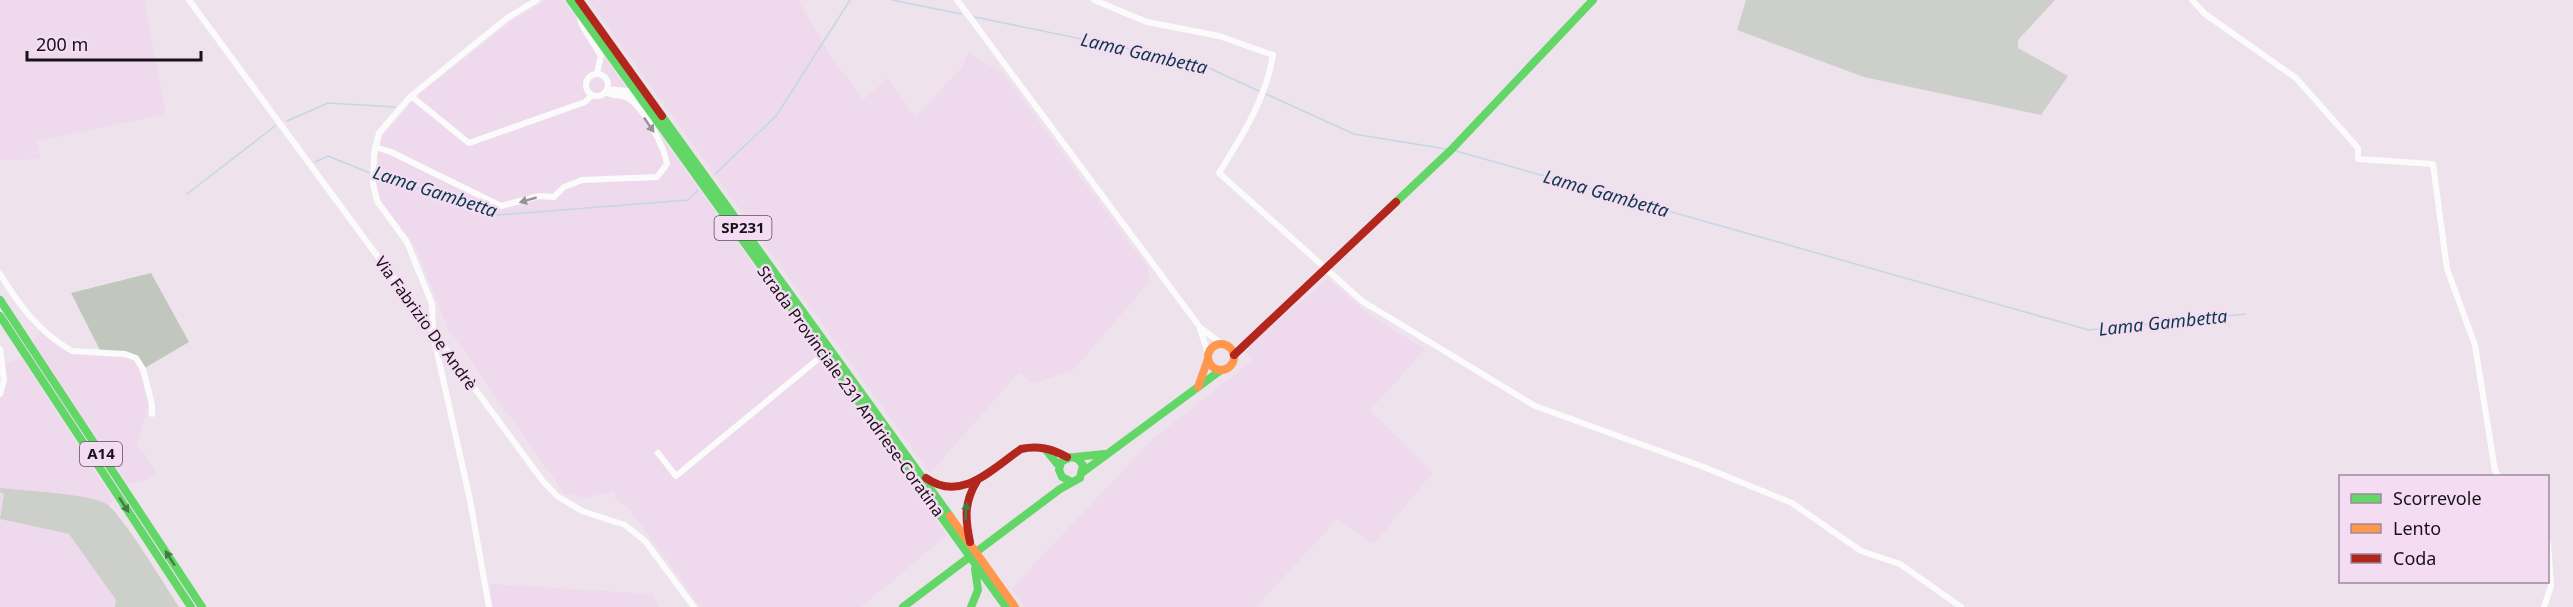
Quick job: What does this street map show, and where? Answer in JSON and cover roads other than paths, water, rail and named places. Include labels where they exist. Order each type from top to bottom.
[{"type":"main road","name":"Strada Provinciale 231 Andriese-Coratina","points":[[570,0],[823,355],[967,547],[1015,607]]},
{"type":"main road","name":"Strada Provinciale 231 Andriese-Coratina","points":[[579,0],[906,457],[1006,607]]},
{"type":"main road","points":[[903,607],[1043,502],[1078,480],[1083,472],[1232,363],[1234,355],[1251,336],[1476,124],[1593,0]]},
{"type":"main road","name":"A14","points":[[0,300],[202,607]]},
{"type":"main road","name":"A14","points":[[0,316],[191,607]]},
{"type":"main road","points":[[1198,387],[1213,346],[1251,336]]},
{"type":"main road","points":[[1224,344],[1234,355]]},
{"type":"main road","points":[[1208,356],[1214,368],[1221,370]]},
{"type":"main road","points":[[906,457],[930,482],[941,489],[952,490],[966,486],[1021,448],[1031,446],[1043,447],[1071,457],[1081,462],[1083,472]]},
{"type":"main road","points":[[1043,447],[1065,480],[1072,482]]},
{"type":"main road","points":[[1043,502],[1059,470],[1071,457],[1110,452]]},
{"type":"main road","points":[[971,607],[978,590],[977,577],[967,547],[964,508],[968,494],[979,478]]},
{"type":"street","name":"Via Fabrizio De Andrè","points":[[189,0],[542,480],[557,496],[574,506],[625,525],[645,541],[694,607]]},
{"type":"street","points":[[489,607],[470,500],[433,334],[432,304],[421,272],[407,243],[377,201],[373,174],[375,147],[379,133],[411,96],[507,18],[537,0]]},
{"type":"street","points":[[957,0],[1199,327],[1208,356]]},
{"type":"street","points":[[1094,0],[1147,22],[1219,36],[1273,55],[1269,78],[1246,131],[1219,173],[1362,301],[1535,406],[1701,466],[1792,503],[1861,550],[1900,564],[1961,607]]},
{"type":"street","points":[[2192,0],[2205,14],[2296,78],[2358,148],[2358,159],[2433,164],[2448,268],[2475,345],[2495,471],[2498,475]]},
{"type":"street","points":[[578,12],[582,26],[601,56],[597,73]]},
{"type":"street","points":[[592,95],[586,84],[590,76],[597,73]]},
{"type":"street","points":[[597,73],[607,79],[607,91]]},
{"type":"street","points":[[375,147],[391,152],[501,206],[539,196],[554,197],[564,187],[582,180],[657,177],[667,164],[656,134],[631,100],[607,91]]},
{"type":"street","points":[[592,95],[600,96],[607,91],[627,91],[652,114]]},
{"type":"street","points":[[411,96],[469,143],[585,102],[592,95]]},
{"type":"street","points":[[0,274],[33,322],[65,347],[72,351],[125,354],[136,358],[143,369],[152,414]]},
{"type":"street","points":[[1199,327],[1224,344]]},
{"type":"street","points":[[0,349],[4,380],[0,394]]},
{"type":"street","points":[[658,453],[676,476],[823,355]]},
{"type":"street","points":[[2544,607],[2551,586],[2549,564]]},
{"type":"waterway","name":"Lama Gambetta","points":[[714,175],[776,116],[850,0]]},
{"type":"waterway","name":"Lama Gambetta","points":[[892,0],[961,14]]},
{"type":"waterway","name":"Lama Gambetta","points":[[975,17],[1198,63],[1261,92]]},
{"type":"waterway","name":"Lama Gambetta","points":[[1266,94],[1354,134],[1446,149]]},
{"type":"waterway","points":[[287,121],[328,103],[395,107]]},
{"type":"waterway","points":[[187,194],[275,126]]},
{"type":"waterway","name":"Lama Gambetta","points":[[1456,151],[2089,330],[2246,314]]},
{"type":"waterway","name":"Lama Gambetta","points":[[315,162],[328,156],[370,173]]},
{"type":"waterway","name":"Lama Gambetta","points":[[375,174],[498,215],[688,200],[698,190]]}]
